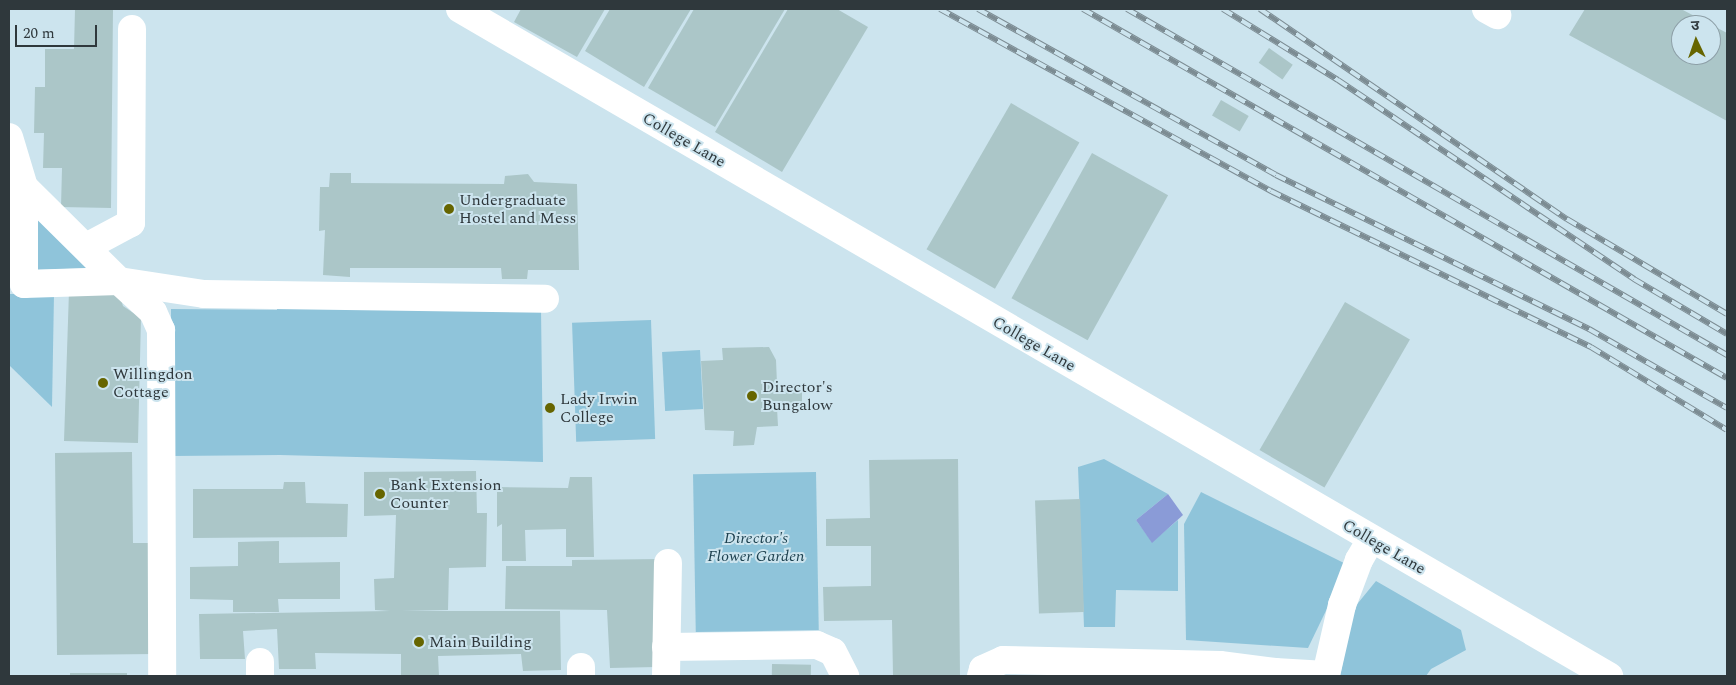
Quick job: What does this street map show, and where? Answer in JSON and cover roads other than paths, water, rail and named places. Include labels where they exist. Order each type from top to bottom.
[{"type":"street","name":"College Lane","points":[[460,9],[1370,539],[1609,676]]},
{"type":"street","points":[[86,247],[131,223],[132,29]]},
{"type":"street","points":[[9,137],[24,187],[17,284],[119,281],[204,294],[545,299]]},
{"type":"street","points":[[24,187],[153,312],[161,330],[162,676]]},
{"type":"street","points":[[980,676],[983,669],[1003,660],[1220,665],[1326,675],[1342,604],[1359,560],[1370,539]]},
{"type":"street","points":[[666,676],[668,563]]},
{"type":"street","points":[[666,647],[817,645],[833,652],[845,676]]},
{"type":"railway","points":[[940,9],[1271,191],[1591,347],[1727,430]]},
{"type":"railway","points":[[978,9],[1276,175],[1589,329],[1727,408]]},
{"type":"railway","points":[[1083,9],[1727,378]]},
{"type":"railway","points":[[1127,9],[1727,355]]},
{"type":"railway","points":[[1223,9],[1338,80],[1634,279],[1727,334]]},
{"type":"railway","points":[[1260,9],[1567,219],[1727,314]]},
{"type":"place","name":"Undergraduate Hostel and Mess","points":[[449,209]]},
{"type":"place","name":"Willingdon Cottage","points":[[103,383]]},
{"type":"place","name":"Director's Bungalow","points":[[752,396]]},
{"type":"place","name":"Lady Irwin College","points":[[550,408]]},
{"type":"place","name":"Bank Extension Counter","points":[[380,494]]},
{"type":"place","name":"Main Building","points":[[419,642]]},
{"type":"park label","name":"Director's Flower Garden","points":[[756,547]]}]
